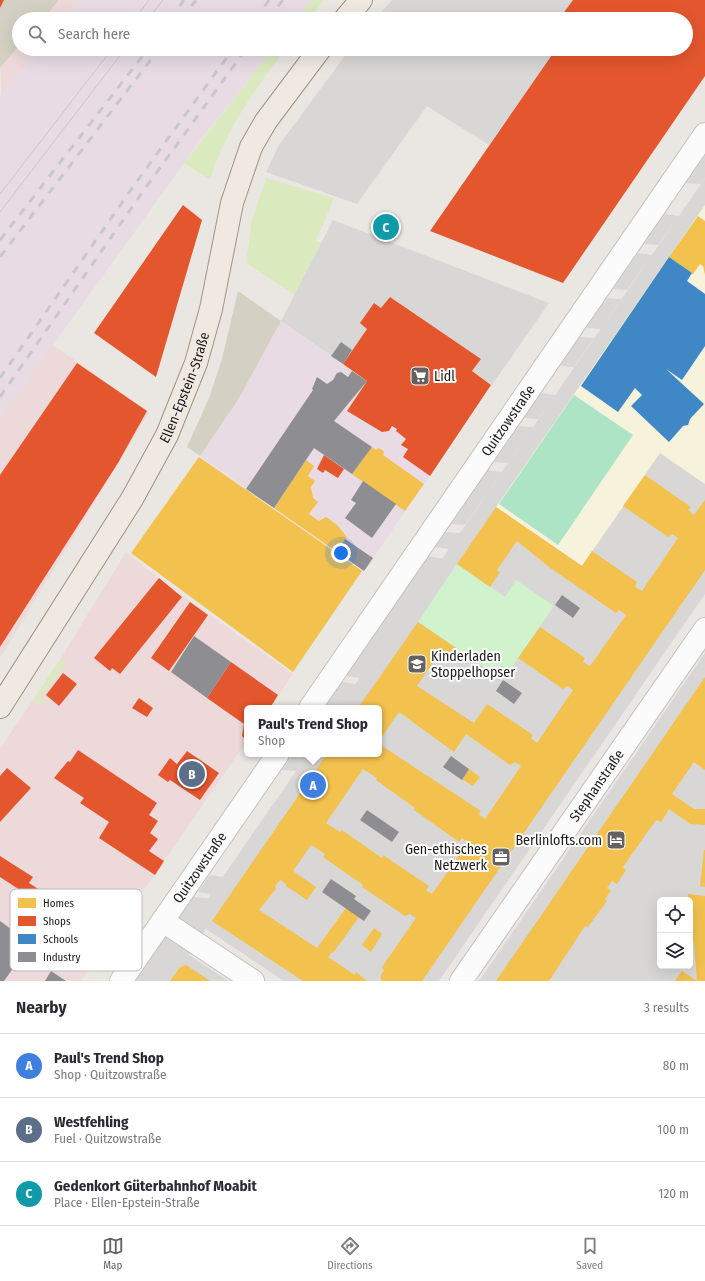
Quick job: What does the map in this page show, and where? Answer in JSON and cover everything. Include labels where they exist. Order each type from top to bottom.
[{"type":"main road","points":[[350,12],[361,0]]},
{"type":"main road","name":"Ellen-Epstein-Straße","points":[[0,707],[132,499],[167,435],[196,363],[211,309],[232,203],[251,147],[266,121],[314,56]]},
{"type":"street","name":"Quitzowstraße","points":[[312,705],[705,134]]},
{"type":"street","name":"Stephanstraße","points":[[461,981],[705,629]]},
{"type":"street","name":"Quitzowstraße","points":[[142,951],[276,757]]},
{"type":"street","points":[[163,921],[253,981]]},
{"type":"street","name":"Quitzowstraße","points":[[121,981],[128,971]]},
{"type":"shaded area","points":[[0,0],[78,0],[69,12],[12,12],[12,56],[32,56],[1,95]]},
{"type":"shaded area","points":[[0,0],[59,0],[49,12],[12,12],[12,54],[0,68]]},
{"type":"shaded area","points":[[78,0],[312,0],[303,12],[69,12]]},
{"type":"shaded area","points":[[392,0],[573,0],[564,12],[381,12]]},
{"type":"shaded area","points":[[32,56],[267,56],[197,145],[0,419],[0,94],[1,95]]},
{"type":"shaded area","points":[[345,56],[551,56],[489,145],[427,106],[357,204],[266,172],[279,145]]},
{"type":"shaded area","points":[[705,156],[705,178],[701,184],[686,183]]},
{"type":"shaded area","points":[[705,178],[705,594],[439,981],[284,981],[206,929],[189,955],[228,981],[135,981],[192,897],[208,898],[306,757],[382,757],[382,705],[341,705]]},
{"type":"shaded area","points":[[705,205],[705,484],[660,453],[582,566],[496,507]]},
{"type":"shaded area","points":[[665,214],[679,216],[658,245],[644,244]]},
{"type":"shaded area","points":[[333,220],[549,303],[492,385],[472,371],[481,359],[390,297],[343,364],[281,321]]},
{"type":"shaded area","points":[[638,253],[652,255],[627,290],[613,289]]},
{"type":"shaded area","points":[[238,291],[281,321],[238,400],[200,456],[187,447],[209,398],[222,359]]},
{"type":"shaded area","points":[[607,298],[621,299],[601,329],[586,328]]},
{"type":"shaded area","points":[[281,321],[453,442],[364,571],[200,456],[238,400]]},
{"type":"shaded area","points":[[580,337],[594,338],[574,367],[560,366]]},
{"type":"shaded area","points":[[53,345],[149,412],[0,658],[0,419]]},
{"type":"shaded area","points":[[541,393],[556,395],[538,419],[524,418]]},
{"type":"shaded area","points":[[519,426],[533,427],[508,463],[494,462]]},
{"type":"shaded area","points":[[488,470],[502,472],[465,525],[451,524]]},
{"type":"shaded area","points":[[446,532],[460,533],[449,549],[435,547]]},
{"type":"shaded area","points":[[126,552],[170,587],[293,674],[272,705],[244,705],[244,745],[142,893],[142,889],[10,889],[10,971],[88,971],[81,981],[0,981],[0,749],[59,661]]},
{"type":"shaded area","points":[[429,556],[443,559],[360,678],[346,676]]},
{"type":"shaded area","points":[[705,653],[705,981],[479,981]]},
{"type":"shaded area","points":[[342,682],[356,684],[341,705],[326,705]]},
{"type":"shaded area","points":[[291,757],[306,757],[296,771],[282,770]]},
{"type":"shaded area","points":[[210,875],[223,877],[211,894],[198,892]]},
{"type":"green space","points":[[312,0],[324,0],[315,12],[303,12]]},
{"type":"green space","points":[[268,56],[281,56],[252,96],[232,128],[216,162],[210,180],[184,163]]},
{"type":"green space","points":[[266,178],[334,198],[316,241],[321,243],[295,295],[246,263],[252,220]]},
{"type":"green space","points":[[574,395],[633,435],[558,545],[499,504]]},
{"type":"green space","points":[[457,564],[505,597],[516,580],[554,606],[503,680],[418,622]]},
{"type":"green space","points":[[59,661],[68,661],[40,698],[48,705],[32,702]]},
{"type":"building: Homes","points":[[698,216],[705,221],[705,275],[703,266],[700,264],[693,274],[669,257]]},
{"type":"building: Homes","points":[[372,447],[376,450],[378,448],[384,451],[383,455],[424,484],[405,511],[352,474]]},
{"type":"building: Homes","points":[[199,457],[362,571],[293,672],[131,553]]},
{"type":"building: Homes","points":[[306,460],[314,466],[308,476],[315,481],[311,487],[313,498],[318,502],[309,514],[319,521],[326,517],[337,525],[347,537],[337,552],[274,508]]},
{"type":"building: Homes","points":[[645,475],[691,507],[688,510],[694,515],[705,500],[705,570],[422,981],[381,981],[381,975],[384,970],[382,967],[416,918],[410,914],[405,916],[362,887],[363,885],[323,857],[325,854],[311,845],[293,871],[316,887],[307,900],[286,886],[286,884],[280,880],[275,886],[276,889],[259,910],[317,948],[346,908],[359,917],[333,953],[332,952],[328,957],[355,975],[356,972],[367,981],[303,981],[212,921],[325,757],[382,757],[382,746],[481,811],[478,814],[485,819],[521,766],[515,762],[510,765],[466,734],[454,752],[399,712],[382,737],[382,705],[360,705],[418,622],[456,648],[446,661],[438,655],[417,686],[474,723],[487,704],[533,735],[531,738],[537,743],[573,690],[567,686],[563,689],[518,658],[540,627],[585,658],[583,662],[590,666],[626,615],[619,610],[616,613],[549,567],[517,541],[497,570],[500,572],[490,587],[457,564],[496,507],[582,566],[592,551],[637,582],[635,587],[642,591],[678,538],[672,534],[668,537],[623,506]],"holes":[[[363,769],[377,778],[376,780],[415,808],[414,810],[459,842],[462,838],[468,842],[432,894],[426,890],[429,886],[383,855],[382,858],[342,830],[340,832],[326,823]]]},
{"type":"building: Homes","points":[[705,677],[705,770],[694,762],[672,794],[694,809],[705,809],[705,825],[690,824],[669,809],[661,822],[656,820],[623,867],[626,870],[617,884],[612,881],[607,888],[611,891],[605,899],[607,901],[588,927],[585,926],[549,981],[496,981]]},
{"type":"building: Homes","points":[[469,769],[480,777],[473,786],[462,779]]},
{"type":"building: Homes","points":[[705,850],[705,887],[700,886]]},
{"type":"building: Homes","points":[[688,894],[705,896],[705,981],[697,981],[693,942],[693,897],[688,897]]},
{"type":"building: Homes","points":[[374,928],[382,934],[371,952],[362,945]]},
{"type":"building: Homes","points":[[186,965],[210,981],[170,981],[180,967]]},
{"type":"building: Homes","points":[[682,971],[697,981],[675,981]]},
{"type":"building: Shops","points":[[0,0],[4,0],[0,8]]},
{"type":"building: Shops","points":[[573,0],[705,0],[705,76],[563,283],[430,231],[551,56],[693,56],[693,12],[564,12]]},
{"type":"building: Shops","points":[[183,205],[202,220],[156,377],[94,333]]},
{"type":"building: Shops","name":"Lidl","points":[[390,297],[481,359],[472,371],[491,385],[430,476],[403,457],[408,449],[401,445],[406,439],[396,431],[397,429],[392,426],[389,431],[382,432],[347,411],[367,381],[343,364],[367,329],[360,323],[374,303],[381,308]]},
{"type":"building: Shops","points":[[77,363],[147,411],[118,463],[0,647],[0,475]]},
{"type":"building: Shops","points":[[324,455],[344,469],[338,478],[325,470],[323,473],[317,469]]},
{"type":"building: Shops","points":[[159,578],[182,597],[120,674],[112,668],[110,671],[94,658]]},
{"type":"building: Shops","points":[[190,602],[208,615],[169,671],[151,658]]},
{"type":"building: Shops","points":[[231,662],[278,695],[272,705],[244,705],[244,724],[207,698]]},
{"type":"building: Shops","points":[[63,673],[77,684],[59,706],[46,695]]},
{"type":"building: Shops","points":[[139,698],[153,708],[147,717],[132,708]]},
{"type":"building: Shops","points":[[244,724],[244,738],[242,736]]},
{"type":"building: Shops","points":[[78,750],[157,803],[149,815],[158,821],[150,833],[158,839],[149,851],[164,861],[155,875],[99,838],[109,822],[80,803],[84,798],[54,778],[68,761],[70,762]]},
{"type":"building: Shops","points":[[187,751],[219,773],[200,800],[170,780],[168,782],[158,775],[170,758],[177,764]]},
{"type":"building: Shops","points":[[7,768],[31,788],[0,822],[0,776]]},
{"type":"building: Shops","points":[[0,856],[33,877],[29,883],[38,889],[18,889],[0,877]]},
{"type":"building: Schools","points":[[669,257],[692,273],[687,281],[705,294],[705,346],[682,380],[666,369],[704,404],[690,419],[688,425],[683,426],[669,442],[631,406],[642,395],[635,388],[618,412],[581,386]]},
{"type":"building: Industry","points":[[341,342],[352,350],[343,364],[331,356]]},
{"type":"building: Industry","points":[[352,371],[367,381],[334,421],[372,447],[352,474],[314,448],[274,508],[246,489],[313,390],[312,389],[317,377],[327,384],[333,380],[337,373],[341,372],[348,377]]},
{"type":"building: Industry","points":[[363,481],[396,504],[372,538],[345,518],[356,503],[351,500]]},
{"type":"building: Industry","points":[[345,539],[373,558],[364,571],[337,552]]},
{"type":"building: Industry","points":[[562,595],[580,608],[573,618],[555,605]]},
{"type":"building: Industry","points":[[194,636],[231,662],[207,698],[171,672]]},
{"type":"building: Industry","points":[[503,680],[522,693],[514,704],[496,691]]},
{"type":"building: Industry","points":[[451,756],[469,769],[462,780],[443,767]]},
{"type":"building: Industry","points":[[367,810],[399,832],[392,842],[360,820]]},
{"type":"building: Industry","points":[[331,879],[356,896],[354,899],[371,911],[364,921],[322,892]]},
{"type":"building: Industry","points":[[0,921],[10,928],[11,971],[4,981],[0,981]]},
{"type":"building: Industry","points":[[51,971],[66,981],[45,981]]},
{"type":"tram line","points":[[140,12],[149,0]]},
{"type":"tram line","points":[[154,12],[163,0]]},
{"type":"tram line","points":[[0,194],[107,56]]},
{"type":"tram line","points":[[0,212],[120,56]]},
{"type":"railway","points":[[175,12],[184,0]]},
{"type":"railway","points":[[187,12],[196,0]]},
{"type":"railway","points":[[260,12],[269,0]]},
{"type":"railway","points":[[274,12],[283,0]]},
{"type":"railway","points":[[0,240],[143,56]]},
{"type":"railway","points":[[0,257],[154,56]]},
{"type":"railway","points":[[0,378],[135,184],[228,56]]},
{"type":"railway","points":[[0,397],[144,190],[241,56]]},
{"type":"place","name":"Gedenkort Güterbahnhof Moabit","points":[[386,227]]},
{"type":"place","name":"Lidl","points":[[420,376]]},
{"type":"place","name":"Kinderladen Stoppelhopser","points":[[417,664]]},
{"type":"place","name":"Westfehling","points":[[192,774]]},
{"type":"place","name":"Paul's Trend Shop","points":[[313,785]]},
{"type":"place","name":"Berlinlofts.com","points":[[616,840]]},
{"type":"place","name":"Gen-ethisches Netzwerk","points":[[501,857]]}]
